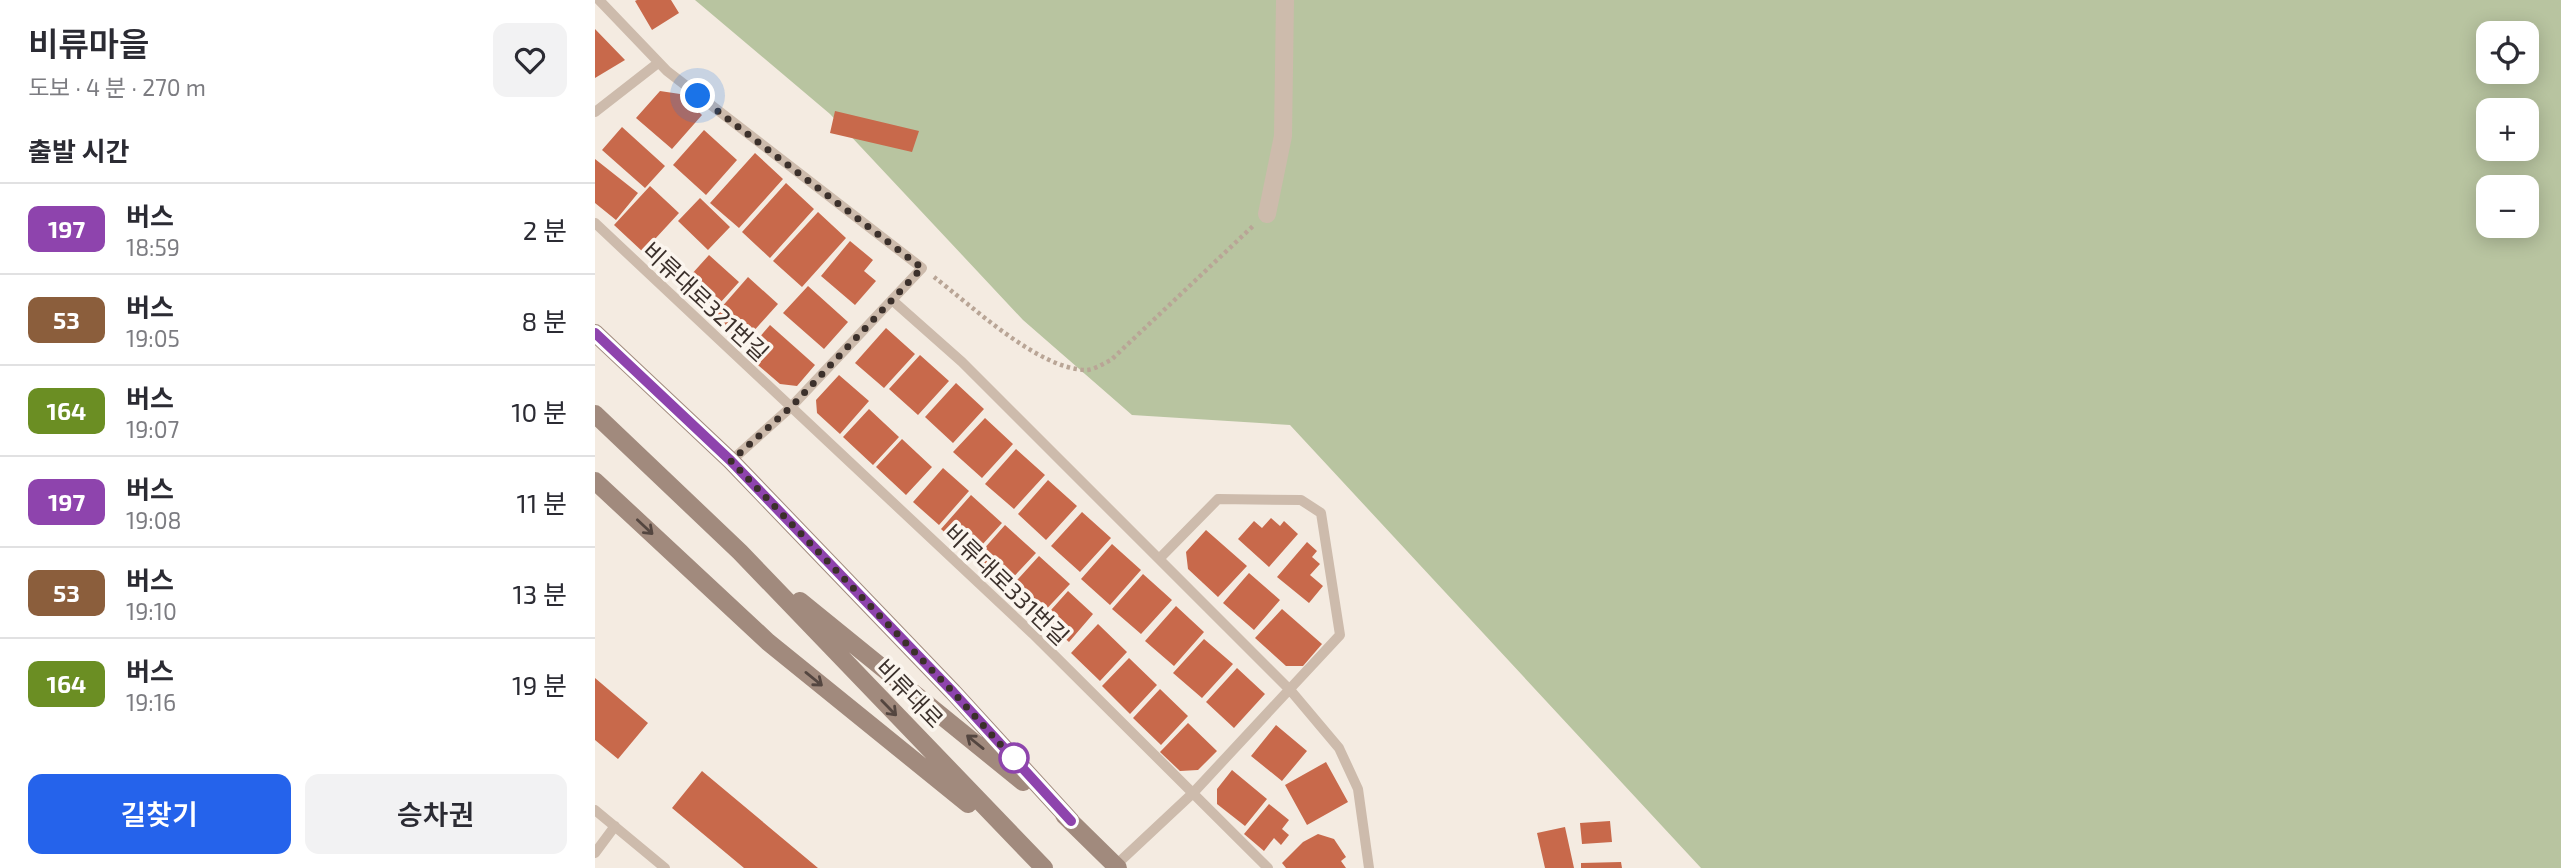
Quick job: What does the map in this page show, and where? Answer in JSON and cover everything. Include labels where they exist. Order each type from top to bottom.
[{"type":"main road","points":[[595,333],[731,461],[953,692],[1071,821]]},
{"type":"main road","name":"비류대로","points":[[595,414],[740,552],[1044,868]]},
{"type":"main road","points":[[595,481],[768,642],[1026,851]]},
{"type":"main road","name":"비류대로","points":[[740,552],[1071,821],[1117,867]]},
{"type":"street","points":[[1267,214],[1283,136],[1285,0]]},
{"type":"lane","points":[[599,0],[659,63],[922,268],[791,407],[731,461]]},
{"type":"lane","points":[[595,112],[659,63]]},
{"type":"lane","name":"비류대로321번길","points":[[595,223],[791,407]]},
{"type":"lane","points":[[892,300],[963,362],[1290,691],[1339,748],[1358,789],[1369,868]]},
{"type":"lane","name":"비류대로331번길","points":[[791,407],[1033,634],[1268,868]]},
{"type":"lane","points":[[1117,867],[1193,793],[1340,635],[1321,513],[1301,500],[1217,499],[1159,559]]},
{"type":"lane","points":[[595,810],[665,868]]},
{"type":"lane","points":[[595,853],[614,826]]},
{"type":"path","points":[[922,268],[1035,355],[1062,366],[1089,371],[1111,359],[1267,214]]},
{"type":"green space","points":[[695,0],[2561,0],[2561,868],[1701,868],[1290,425],[1132,415],[1023,320],[830,114]]},
{"type":"building","points":[[671,0],[679,13],[652,30],[635,1]]},
{"type":"building","points":[[595,29],[625,60],[595,78]]},
{"type":"building","points":[[660,91],[680,94],[702,115],[672,149],[636,118]]},
{"type":"building","points":[[835,111],[919,131],[912,152],[830,133]]},
{"type":"building","points":[[622,127],[665,166],[645,188],[602,150]]},
{"type":"building","points":[[704,130],[737,160],[706,195],[673,165]]},
{"type":"building","points":[[755,153],[783,179],[739,228],[710,203]]},
{"type":"building","points":[[595,159],[638,193],[616,220],[595,203]]},
{"type":"building","points":[[786,183],[814,209],[770,258],[742,232]]},
{"type":"building","points":[[650,186],[679,213],[643,252],[614,225]]},
{"type":"building","points":[[700,198],[730,227],[708,250],[678,221]]},
{"type":"building","points":[[818,212],[846,238],[802,287],[773,261]]},
{"type":"building","points":[[850,241],[873,260],[864,271],[876,281],[855,305],[821,276]]},
{"type":"building","points":[[709,255],[739,282],[711,313],[681,286]]},
{"type":"building","points":[[748,277],[778,304],[743,343],[713,317]]},
{"type":"building","points":[[808,286],[848,322],[824,349],[783,313]]},
{"type":"building","points":[[770,325],[815,365],[797,386],[780,384],[745,354]]},
{"type":"building","points":[[886,328],[915,354],[884,388],[855,363]]},
{"type":"building","points":[[920,355],[949,381],[918,415],[889,389]]},
{"type":"building","points":[[839,375],[869,401],[840,434],[817,413],[816,400]]},
{"type":"building","points":[[956,383],[984,409],[953,443],[925,417]]},
{"type":"building","points":[[869,409],[899,437],[873,465],[843,437]]},
{"type":"building","points":[[985,418],[1013,444],[982,478],[953,452]]},
{"type":"building","points":[[902,439],[932,467],[906,495],[876,467]]},
{"type":"building","points":[[1016,449],[1045,475],[1014,509],[985,484]]},
{"type":"building","points":[[943,468],[969,491],[939,525],[913,502]]},
{"type":"building","points":[[1048,480],[1077,506],[1046,540],[1018,514]]},
{"type":"building","points":[[971,495],[1002,523],[971,557],[941,529]]},
{"type":"building","points":[[1082,512],[1111,538],[1080,572],[1051,546]]},
{"type":"building","points":[[1271,518],[1280,526],[1284,521],[1298,534],[1269,567],[1238,539],[1254,521],[1262,528]]},
{"type":"building","points":[[1005,525],[1036,553],[1005,586],[975,559]]},
{"type":"building","points":[[1206,530],[1247,566],[1218,597],[1188,569],[1186,552]]},
{"type":"building","points":[[1307,542],[1317,551],[1312,557],[1320,564],[1310,575],[1323,586],[1309,603],[1277,577]]},
{"type":"building","points":[[1112,544],[1141,570],[1110,605],[1081,579]]},
{"type":"building","points":[[1039,556],[1070,584],[1039,617],[1008,590]]},
{"type":"building","points":[[1249,573],[1280,600],[1254,630],[1223,603]]},
{"type":"building","points":[[1143,574],[1172,600],[1141,634],[1112,609]]},
{"type":"building","points":[[1068,591],[1093,614],[1069,642],[1043,619]]},
{"type":"building","points":[[1176,606],[1204,632],[1174,666],[1145,641]]},
{"type":"building","points":[[1282,609],[1322,644],[1303,666],[1286,666],[1255,638]]},
{"type":"building","points":[[1098,624],[1127,652],[1100,681],[1071,653]]},
{"type":"building","points":[[1204,639],[1233,664],[1202,698],[1173,673]]},
{"type":"building","points":[[1129,658],[1157,685],[1130,714],[1102,686]]},
{"type":"building","points":[[1237,668],[1265,694],[1234,728],[1206,702]]},
{"type":"building","points":[[595,678],[648,723],[618,759],[595,740]]},
{"type":"building","points":[[1160,689],[1188,716],[1161,745],[1133,718]]},
{"type":"building","points":[[1188,723],[1217,751],[1198,770],[1180,771],[1160,752]]},
{"type":"building","points":[[1276,725],[1307,751],[1282,781],[1251,756]]},
{"type":"building","points":[[1326,762],[1348,802],[1307,825],[1285,785]]},
{"type":"building","points":[[1232,770],[1267,799],[1245,826],[1217,804],[1217,789]]},
{"type":"building","points":[[702,771],[818,868],[744,868],[672,808]]},
{"type":"building","points":[[1269,804],[1289,820],[1282,829],[1289,835],[1281,845],[1274,838],[1264,851],[1244,834]]},
{"type":"building","points":[[1610,821],[1612,842],[1582,844],[1580,823]]},
{"type":"building","points":[[1565,827],[1574,868],[1545,868],[1537,833]]},
{"type":"building","points":[[1318,834],[1334,839],[1346,857],[1341,861],[1346,868],[1286,868],[1282,863],[1303,842]]},
{"type":"building","points":[[1621,862],[1622,868],[1581,868],[1581,863]]},
{"type":"bus line","name":"197","points":[[595,333],[731,461],[953,692],[1071,821]]},
{"type":"route","points":[[698,96],[922,268],[791,407],[731,461],[953,692],[1020,766],[1014,758]]}]
